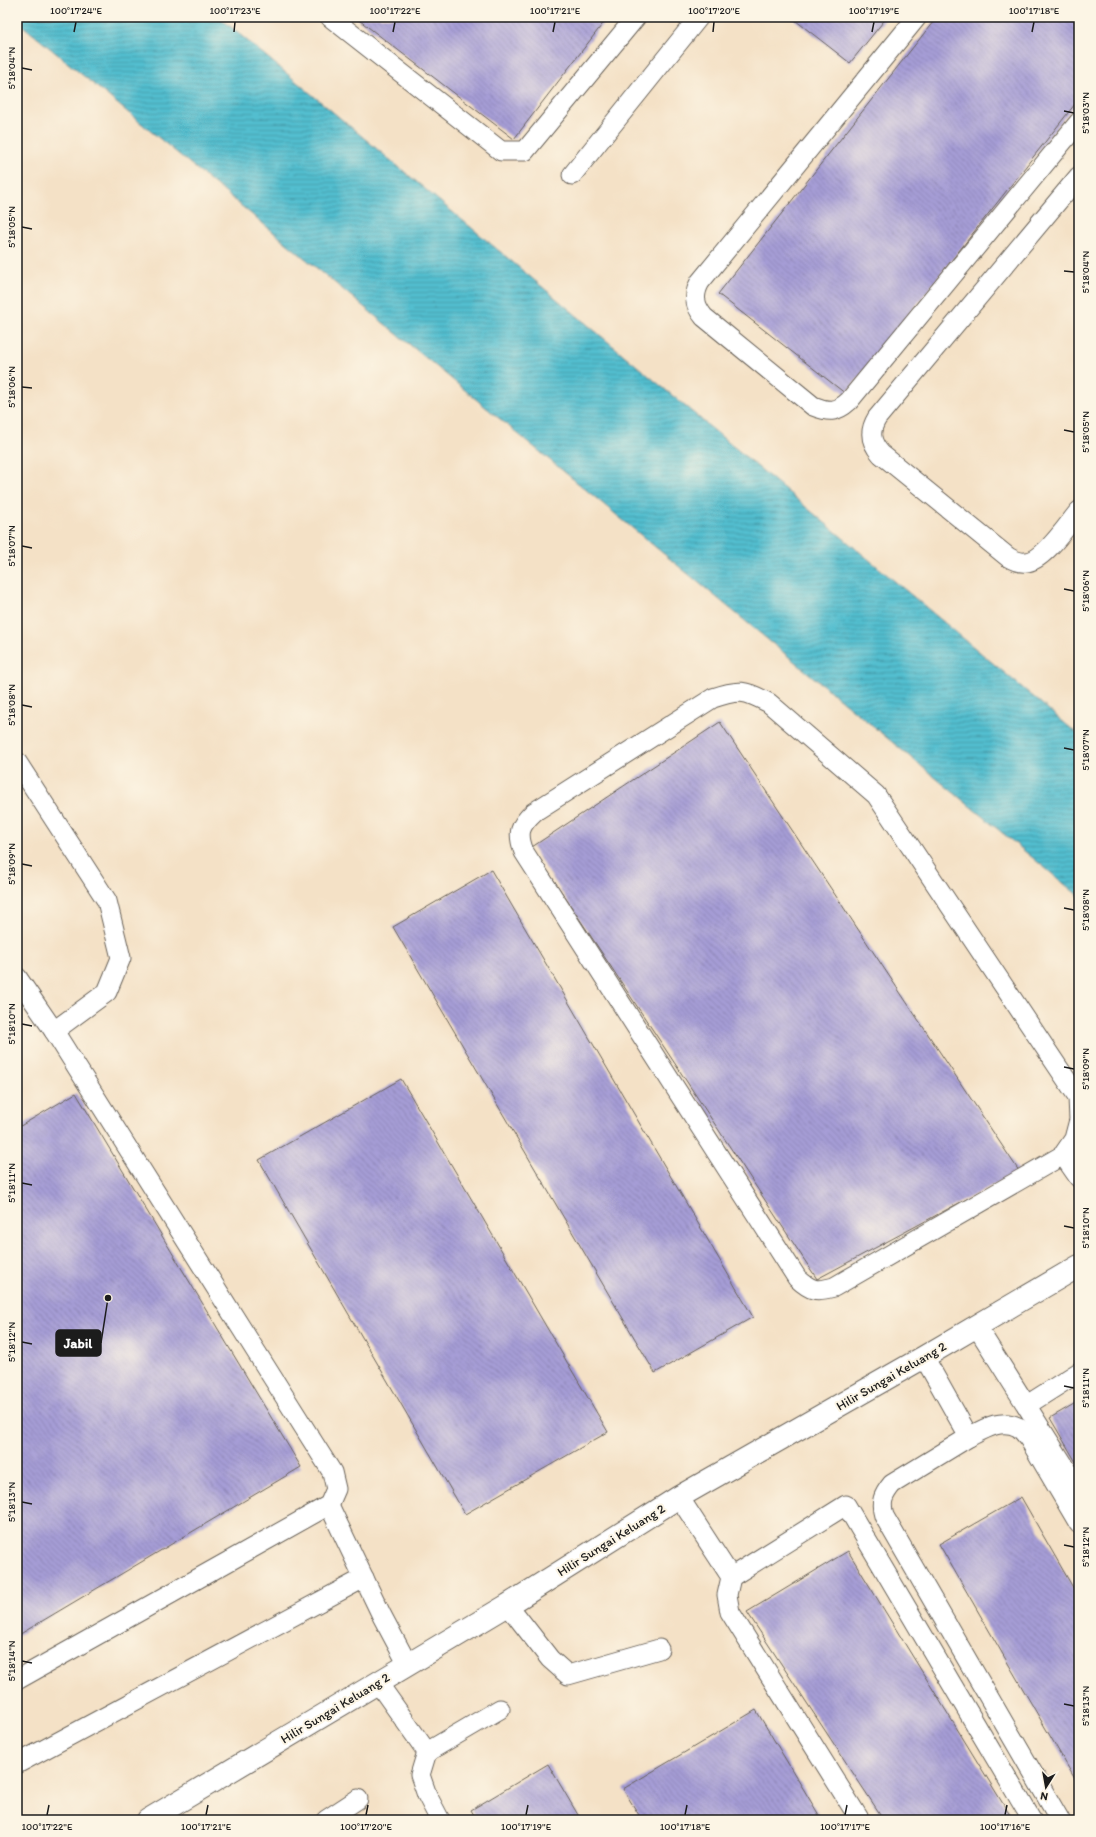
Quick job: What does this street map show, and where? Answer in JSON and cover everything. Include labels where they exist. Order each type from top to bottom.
[{"type":"street","name":"Hilir Sungai Keluang 2","points":[[148,1820],[508,1605],[679,1497],[924,1358],[1079,1266]]},
{"type":"lane","points":[[330,17],[501,151],[525,151],[636,17]]},
{"type":"lane","points":[[572,175],[699,17]]},
{"type":"lane","points":[[917,17],[700,282],[696,291],[695,300],[698,310],[704,317],[813,406],[822,410],[833,411],[842,408],[849,401],[1079,122]]},
{"type":"lane","points":[[1079,176],[877,418],[872,426],[871,436],[874,446],[881,454],[1008,557],[1017,561],[1026,562],[1036,560],[1044,553],[1079,511]]},
{"type":"lane","points":[[732,692],[752,693],[770,703],[876,795],[1078,1097],[1079,1120],[1074,1139],[1063,1154],[834,1287],[821,1291],[808,1288],[797,1278],[524,852],[519,838],[522,823],[534,812],[713,698],[732,692]]},
{"type":"lane","points":[[17,762],[107,900],[121,958],[107,992],[54,1031]]},
{"type":"lane","points":[[17,977],[54,1031],[332,1472],[336,1489],[329,1504],[17,1680]]},
{"type":"lane","points":[[1063,1154],[1079,1178]]},
{"type":"lane","points":[[977,1326],[1079,1489]]},
{"type":"lane","points":[[924,1358],[969,1437]]},
{"type":"lane","points":[[1027,1405],[1079,1372]]},
{"type":"lane","points":[[1060,1820],[884,1516],[881,1504],[884,1493],[892,1484],[987,1427],[1002,1423],[1018,1427],[1029,1439],[1079,1524]]},
{"type":"lane","points":[[679,1497],[731,1577]]},
{"type":"lane","points":[[329,1504],[382,1616],[408,1665]]},
{"type":"lane","points":[[860,1820],[730,1612],[727,1594],[731,1577],[846,1505],[1032,1820]]},
{"type":"lane","points":[[17,1764],[364,1578]]},
{"type":"lane","points":[[508,1605],[550,1659],[568,1675],[658,1649]]},
{"type":"lane","points":[[378,1683],[426,1752]]},
{"type":"lane","points":[[440,1820],[427,1795],[420,1775],[426,1752],[500,1709]]},
{"type":"lane","points":[[326,1820],[358,1799]]},
{"type":"water","points":[[17,17],[219,17],[1079,735],[1079,896],[17,21]]},
{"type":"building","points":[[355,17],[608,17],[514,139]]},
{"type":"building","points":[[791,17],[887,17],[850,63]]},
{"type":"building","points":[[937,17],[1079,17],[1079,99],[846,394],[718,294]]},
{"type":"building","points":[[720,722],[1019,1171],[817,1279],[532,847]]},
{"type":"building","points":[[491,870],[753,1317],[655,1373],[393,927]]},
{"type":"building","points":[[401,1079],[608,1432],[465,1514],[259,1160]]},
{"type":"building","points":[[76,1093],[301,1467],[17,1636],[17,1128]]},
{"type":"building","points":[[1079,1401],[1079,1467],[1050,1418]]},
{"type":"building","points":[[1021,1497],[1079,1598],[1079,1786],[939,1544]]},
{"type":"building","points":[[848,1551],[1013,1820],[884,1820],[747,1612]]},
{"type":"building","points":[[756,1710],[822,1820],[642,1820],[623,1789]]},
{"type":"building","points":[[548,1764],[581,1820],[477,1820],[471,1810]]},
{"type":"place","name":"Jabil","points":[[108,1298]]}]
